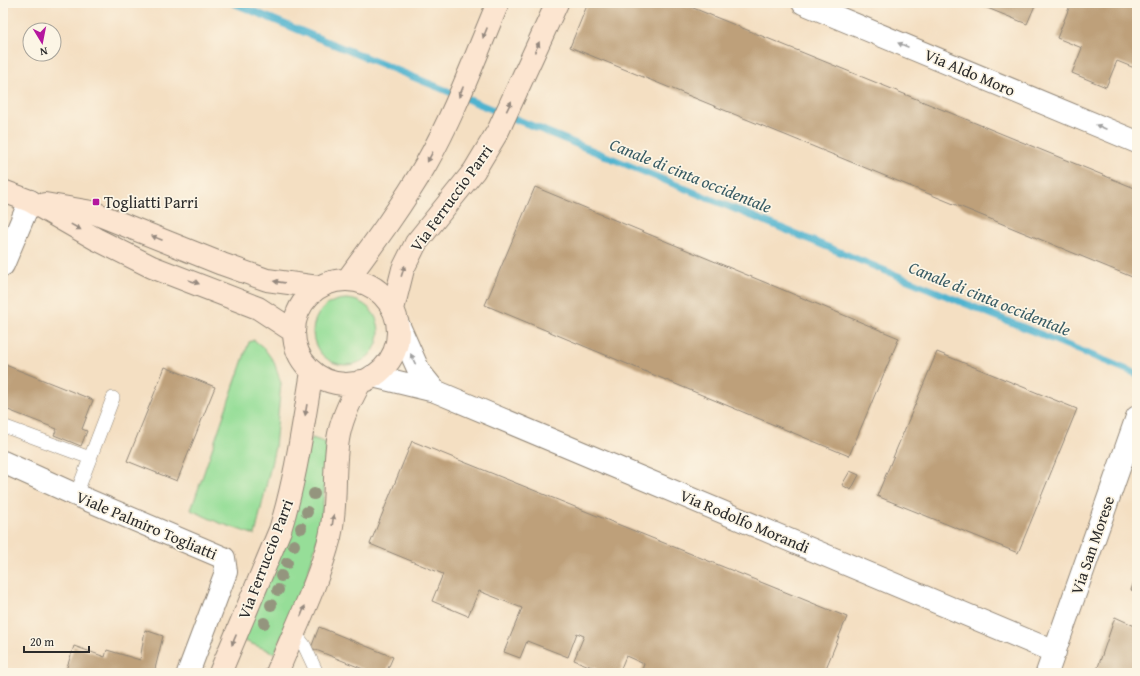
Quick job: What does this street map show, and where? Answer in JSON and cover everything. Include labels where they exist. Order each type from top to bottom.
[{"type":"main road","points":[[347,280],[388,223],[426,165],[448,122],[498,3]]},
{"type":"main road","name":"Via Ferruccio Parri","points":[[277,673],[324,558],[330,536],[336,499],[335,465],[338,435],[350,402],[367,379],[383,368],[392,355],[397,340],[395,317],[403,269],[416,243],[474,171],[498,131],[557,3]]},
{"type":"main road","points":[[3,191],[30,201],[96,239],[152,267],[258,308],[293,331]]},
{"type":"main road","points":[[30,201],[92,212],[222,264],[267,280],[318,287]]},
{"type":"main road","points":[[367,379],[344,384],[327,380],[312,372],[302,360],[295,346],[293,331],[296,314],[305,299],[318,287],[329,282],[347,280],[368,284],[383,295],[395,317]]},
{"type":"main road","name":"Via Ferruccio Parri","points":[[220,673],[280,530],[287,508],[297,470],[312,372]]},
{"type":"street","name":"Via Aldo Moro","points":[[803,3],[1137,142]]},
{"type":"street","points":[[3,265],[30,201]]},
{"type":"street","name":"Via Rodolfo Morandi","points":[[395,317],[419,372],[435,391]]},
{"type":"street","name":"Via Rodolfo Morandi","points":[[367,379],[435,391],[1055,652]]},
{"type":"street","name":"Via San Morese","points":[[1048,673],[1137,417]]},
{"type":"street","name":"Viale Palmiro Togliatti","points":[[3,462],[224,558],[226,572],[188,673]]},
{"type":"lane","points":[[76,495],[113,398]]},
{"type":"lane","points":[[6,427],[90,458]]},
{"type":"lane","points":[[294,632],[304,645],[316,673]]},
{"type":"green space","points":[[346,299],[358,302],[369,309],[376,320],[379,332],[376,344],[369,355],[358,362],[346,365],[334,362],[323,355],[316,344],[313,332],[316,320],[323,309],[334,302]]},
{"type":"green space","points":[[254,340],[264,348],[274,362],[281,383],[275,447],[255,535],[217,522],[191,510],[249,342]]},
{"type":"green space","points":[[312,438],[327,443],[326,471],[320,528],[305,581],[275,653],[242,640]]},
{"type":"building","points":[[588,3],[681,3],[1137,189],[1137,279],[570,47]]},
{"type":"building","points":[[975,3],[1036,3],[1027,24]]},
{"type":"building","points":[[1071,3],[1137,3],[1137,69],[1117,61],[1106,87],[1072,73],[1082,48],[1057,38]]},
{"type":"building","points":[[535,187],[899,338],[849,456],[485,305]]},
{"type":"building","points":[[937,352],[1077,409],[1018,553],[877,496]]},
{"type":"building","points":[[3,364],[93,400],[82,429],[87,431],[81,446],[54,435],[57,429],[3,408]]},
{"type":"building","points":[[165,367],[215,387],[177,481],[127,461]]},
{"type":"building","points":[[412,441],[847,617],[824,673],[641,673],[644,664],[626,656],[619,673],[607,673],[574,660],[584,636],[577,633],[568,657],[527,641],[520,658],[504,652],[522,608],[479,591],[468,616],[432,601],[443,574],[370,544]]},
{"type":"building","points":[[850,471],[859,475],[851,490],[842,485]]},
{"type":"building","points":[[1137,573],[1137,592],[1131,590]]},
{"type":"building","points":[[1115,617],[1137,627],[1137,673],[1096,673]]},
{"type":"building","points":[[319,627],[393,657],[386,673],[373,673],[311,648]]},
{"type":"building","points":[[145,630],[163,636],[154,673],[65,673],[74,646],[105,657],[107,650],[140,660]]},
{"type":"waterway","name":"Canale di cinta occidentale","points":[[233,3],[1137,374]]},
{"type":"place","name":"Togliatti Parri","points":[[96,202]]}]
